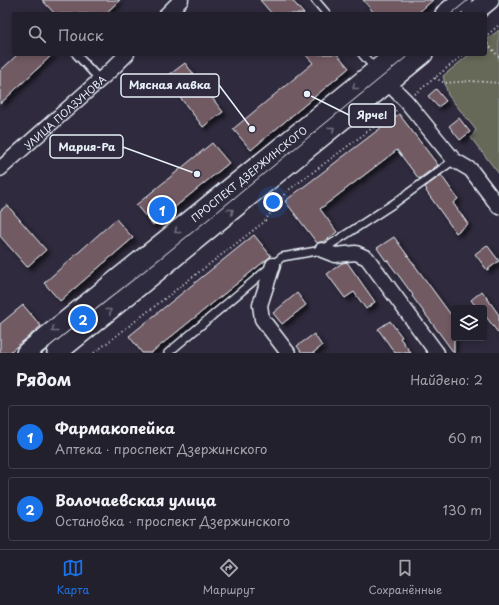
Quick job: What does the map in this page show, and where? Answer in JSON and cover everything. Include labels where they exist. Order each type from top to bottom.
[{"type":"main road","points":[[447,12],[462,0]]},
{"type":"main road","points":[[474,12],[489,0]]},
{"type":"main road","name":"ПРОСПЕКТ ДЗЕРЖИНСКОГО","points":[[57,353],[382,77],[395,56]]},
{"type":"main road","name":"ПРОСПЕКТ ДЗЕРЖИНСКОГО","points":[[26,353],[382,77],[419,56]]},
{"type":"street","points":[[169,12],[181,0]]},
{"type":"street","name":"УЛИЦА ПОЛЗУНОВА","points":[[1,166],[100,80],[125,56]]},
{"type":"street","points":[[382,77],[406,101],[454,160],[471,170],[499,206]]},
{"type":"street","points":[[322,250],[335,255],[356,253],[366,258],[437,353]]},
{"type":"street","points":[[273,265],[260,305],[262,319],[288,353]]},
{"type":"lane","points":[[315,0],[325,12]]},
{"type":"lane","points":[[78,56],[100,80]]},
{"type":"lane","points":[[364,56],[382,77]]},
{"type":"lane","points":[[168,353],[282,257],[322,250],[396,202],[454,160]]},
{"type":"path","points":[[487,35],[499,25]]},
{"type":"path","points":[[487,43],[499,57]]},
{"type":"path","points":[[94,353],[264,222],[286,192],[395,111],[462,56]]},
{"type":"path","points":[[435,78],[445,83],[471,81],[499,83]]},
{"type":"green space","points":[[499,30],[499,174],[471,138],[476,130],[448,95],[443,76],[468,56],[487,56],[487,39]]},
{"type":"building","points":[[42,0],[120,0],[107,12],[53,12]]},
{"type":"building","points":[[260,0],[292,0],[302,12],[270,12]]},
{"type":"building","points":[[363,0],[433,0],[419,12],[373,12]]},
{"type":"building","points":[[16,56],[51,56],[0,104],[0,71]]},
{"type":"building","points":[[307,56],[339,56],[349,68],[251,150],[233,129],[313,63]]},
{"type":"building","points":[[185,63],[223,112],[203,127],[165,78]]},
{"type":"building","points":[[436,89],[446,101],[438,107],[428,96]]},
{"type":"building","points":[[399,114],[438,165],[419,179],[397,150],[320,209],[337,232],[324,242],[317,243],[285,201]]},
{"type":"building","points":[[459,118],[470,132],[460,140],[449,126]]},
{"type":"building","points":[[212,143],[229,163],[153,225],[136,205]]},
{"type":"building","points":[[441,175],[458,199],[453,203],[468,224],[456,233],[426,191],[427,190],[425,187]]},
{"type":"building","points":[[7,205],[46,250],[27,267],[0,236],[0,211]]},
{"type":"building","points":[[116,219],[133,238],[60,301],[44,283]]},
{"type":"building","points":[[254,235],[271,256],[151,353],[142,353],[129,336]]},
{"type":"building","points":[[394,237],[451,315],[451,341],[454,341],[454,353],[412,296],[413,295],[377,248]]},
{"type":"building","points":[[487,245],[499,261],[487,270],[475,254]]},
{"type":"building","points":[[347,262],[375,302],[366,309],[354,292],[345,298],[327,274],[342,263]]},
{"type":"building","points":[[482,291],[499,315],[499,334],[487,318],[487,305],[475,305],[471,300]]},
{"type":"building","points":[[297,293],[306,305],[282,324],[273,313]]},
{"type":"building","points":[[23,305],[41,326],[9,353],[0,353],[0,324]]},
{"type":"building","points":[[390,321],[402,337],[400,338],[411,353],[395,353],[378,329]]},
{"type":"building","points":[[314,334],[322,346],[313,353],[302,353],[297,346]]},
{"type":"tram line","points":[[453,12],[468,0]]},
{"type":"tram line","points":[[41,353],[167,253],[408,56]]},
{"type":"place","name":"Ярче!","points":[[307,94]]},
{"type":"place","name":"Мясная лавка","points":[[252,129]]},
{"type":"place","name":"Мария-Ра","points":[[197,174]]},
{"type":"place","name":"Фармакопейка","points":[[162,210]]},
{"type":"place","name":"Волочаевская улица","points":[[83,319]]}]
